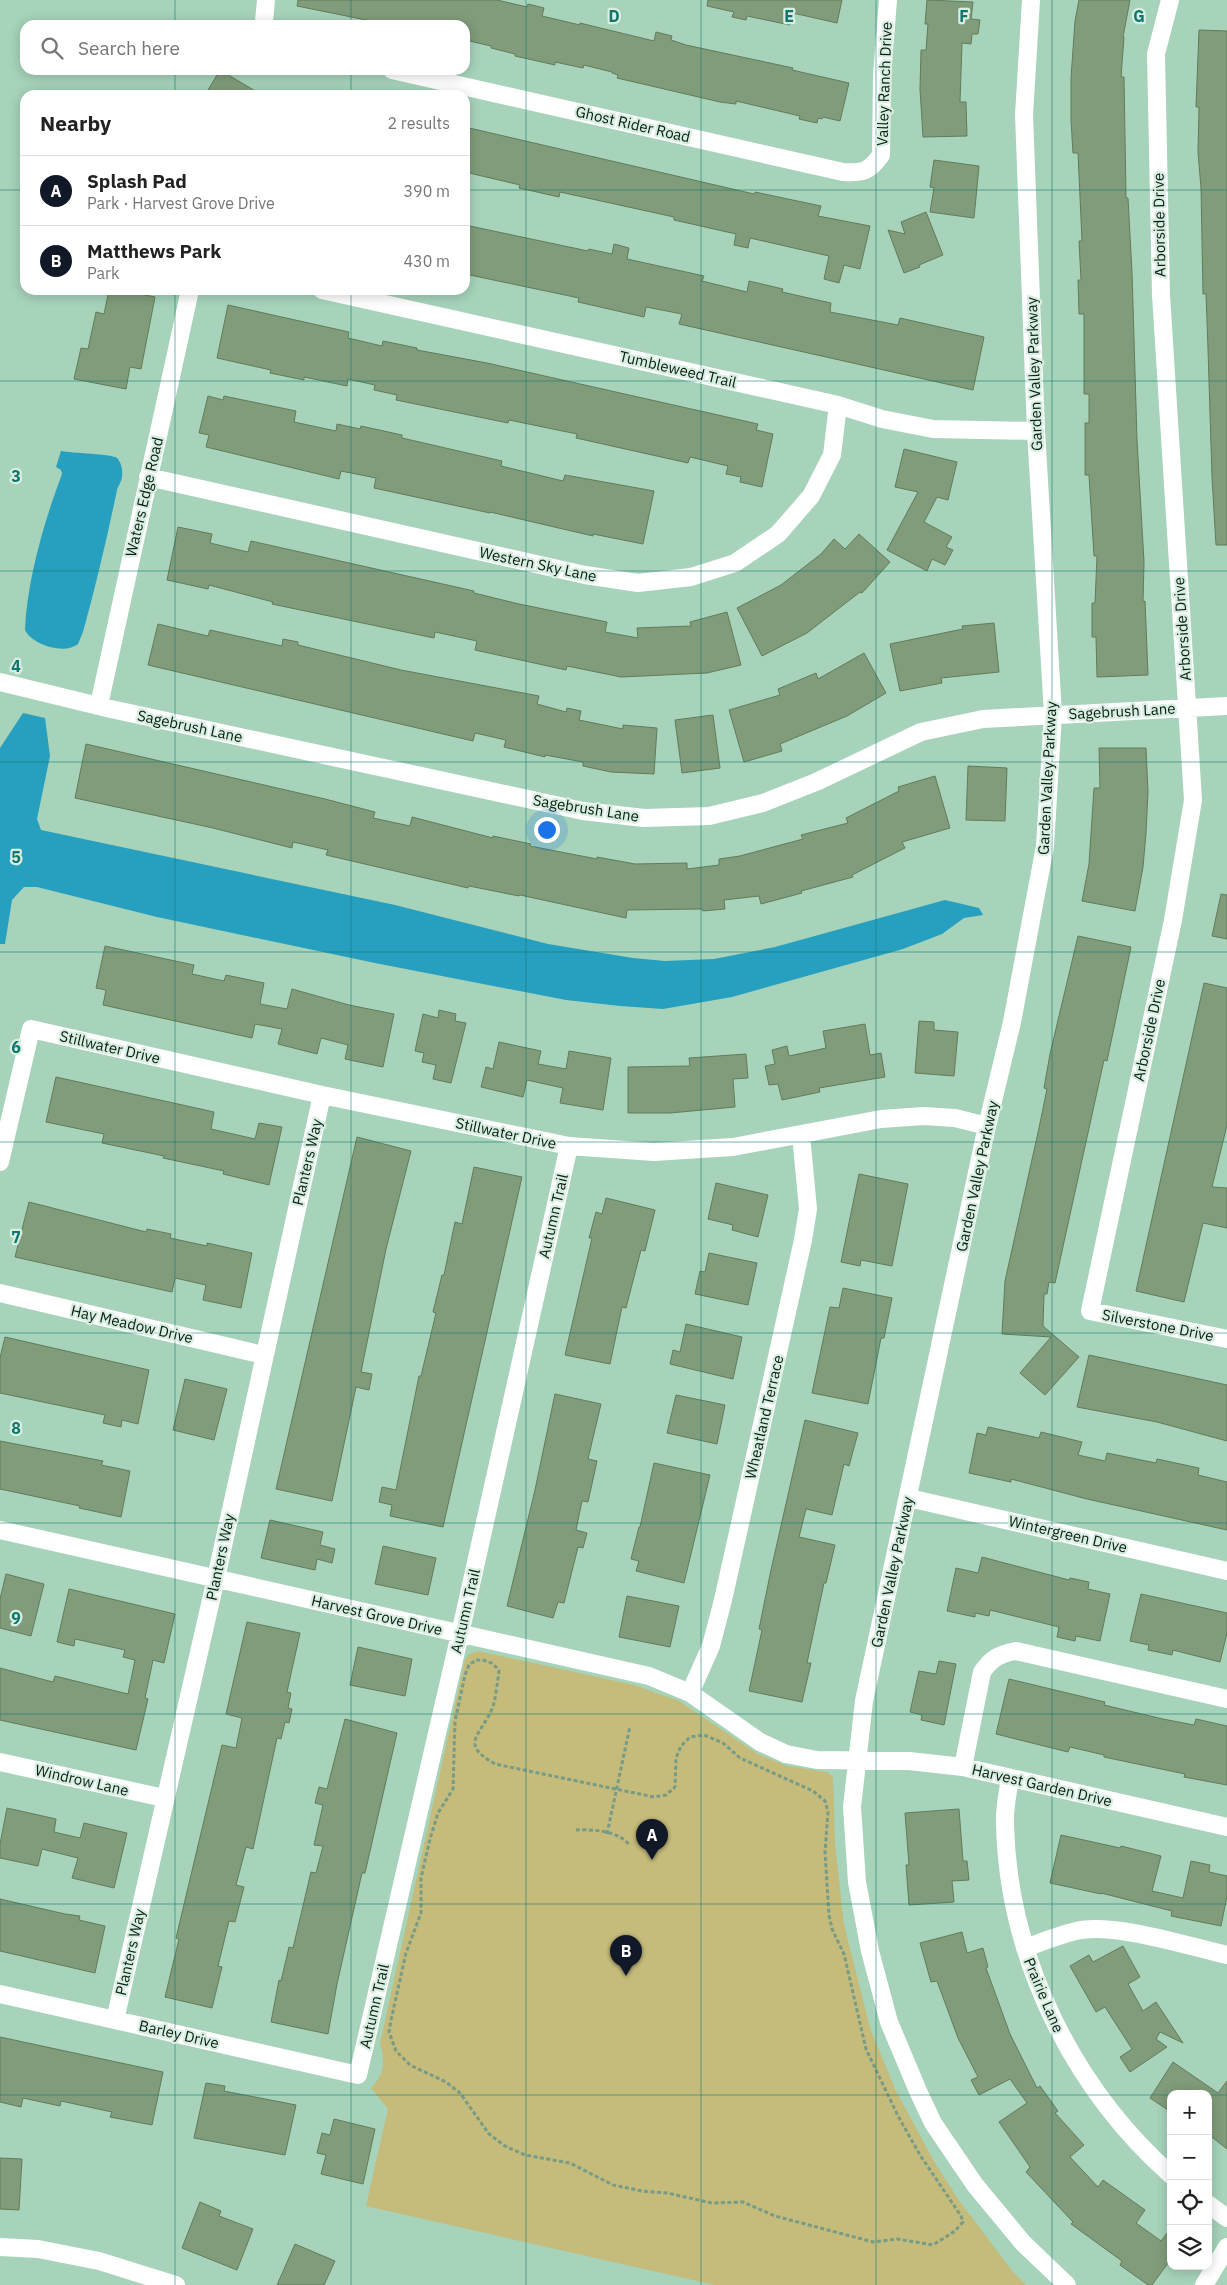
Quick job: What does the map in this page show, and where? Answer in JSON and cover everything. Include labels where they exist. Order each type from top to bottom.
[{"type":"street","points":[[264,20],[266,0]]},
{"type":"street","name":"Valley Ranch Drive","points":[[873,166],[881,155],[882,146],[882,74],[888,0]]},
{"type":"street","name":"Garden Valley Parkway","points":[[1031,0],[1024,115],[1036,431],[1053,714],[1046,846],[1012,1022],[987,1126],[909,1498],[864,1701],[852,1807],[857,1882],[870,1951],[890,2022],[933,2123],[954,2157],[1023,2243],[1067,2285]]},
{"type":"street","name":"Arborside Drive","points":[[1090,1311],[1172,920],[1193,800],[1161,295],[1156,54],[1170,0]]},
{"type":"street","name":"Ghost Rider Road","points":[[414,75],[843,172],[860,173],[873,166]]},
{"type":"street","name":"Waters Edge Road","points":[[99,705],[189,295]]},
{"type":"street","name":"Tumbleweed Trail","points":[[344,295],[838,405],[882,419],[933,429],[1036,431]]},
{"type":"street","name":"Western Sky Lane","points":[[148,477],[585,575],[638,583],[691,577],[735,562],[778,534],[810,496],[832,455],[838,405]]},
{"type":"street","name":"Sagebrush Lane","points":[[0,682],[584,811],[644,818],[709,816],[763,803],[816,782],[921,732],[982,719],[1227,706]]},
{"type":"street","name":"Stillwater Drive","points":[[0,1162],[31,1029],[322,1095],[568,1146],[654,1152],[733,1148],[881,1118],[956,1118],[987,1126]]},
{"type":"street","name":"Planters Way","points":[[114,2020],[216,1578],[322,1095]]},
{"type":"street","name":"Wheatland Terrace","points":[[690,1693],[711,1646],[723,1600],[803,1240],[808,1209],[801,1135]]},
{"type":"street","name":"Autumn Trail","points":[[358,2075],[460,1634],[568,1146]]},
{"type":"street","name":"Hay Meadow Drive","points":[[0,1293],[264,1354]]},
{"type":"street","name":"Silverstone Drive","points":[[1090,1311],[1227,1338]]},
{"type":"street","name":"Wintergreen Drive","points":[[909,1498],[1227,1571]]},
{"type":"street","name":"Harvest Grove Drive","points":[[0,1530],[649,1676],[690,1693],[760,1742],[786,1754],[817,1760],[856,1761]]},
{"type":"street","points":[[963,1767],[982,1672],[990,1660],[1000,1653],[1016,1651],[1227,1699]]},
{"type":"street","name":"Harvest Garden Drive","points":[[856,1761],[932,1762],[963,1767],[1227,1828]]},
{"type":"street","name":"Windrow Lane","points":[[0,1762],[164,1798]]},
{"type":"street","name":"Prairie Lane","points":[[1010,1778],[1005,1823],[1008,1871],[1014,1907],[1025,1948],[1040,1990],[1068,2049],[1105,2104],[1149,2156],[1167,2172]]},
{"type":"street","points":[[1025,1948],[1076,1930],[1098,1928],[1120,1931],[1227,1955]]},
{"type":"street","name":"Barley Drive","points":[[0,1994],[358,2075]]},
{"type":"street","points":[[1212,2207],[1227,2218]]},
{"type":"street","points":[[0,2247],[38,2249],[99,2261],[176,2285]]},
{"type":"street","points":[[1204,2285],[1227,2247]]},
{"type":"path","points":[[476,1660],[484,1660],[494,1664],[499,1671],[493,1708],[475,1737],[474,1746],[480,1756],[512,1769],[560,1776],[617,1790],[654,1797],[666,1795],[675,1788],[676,1758],[681,1746],[690,1737],[704,1735],[723,1744],[740,1758],[813,1791],[825,1801],[828,1812],[825,1852],[829,1915],[832,1930],[844,1954],[866,2049],[915,2147],[961,2216],[963,2222],[955,2231],[933,2245],[897,2239],[873,2242],[775,2216],[743,2202],[712,2203],[667,2193],[613,2186],[570,2163],[525,2155],[505,2146],[489,2134],[460,2093],[446,2082],[410,2065],[396,2050],[389,2032],[390,2020],[406,1953],[421,1914],[421,1878],[430,1839],[438,1813],[453,1789],[455,1720],[469,1665],[476,1660]]},
{"type":"path","points":[[607,1834],[630,1726]]},
{"type":"path","points":[[576,1830],[587,1830],[619,1836],[626,1840],[630,1846]]},
{"type":"shaded area","points":[[478,1651],[634,1685],[679,1701],[758,1754],[787,1766],[827,1772],[833,1777],[835,1843],[844,1925],[870,2028],[895,2089],[935,2163],[958,2199],[1013,2272],[1026,2285],[715,2285],[366,2206],[388,2109],[371,2088],[379,2078],[383,2067],[380,2043],[465,1660],[469,1654]]},
{"type":"water","points":[[61,451],[114,457],[120,462],[122,471],[122,478],[117,490],[83,632],[78,644],[65,649],[41,644],[34,640],[25,630],[26,611],[33,571],[49,512],[62,474],[61,470],[56,467]]},
{"type":"water","points":[[23,713],[45,718],[50,756],[37,819],[41,830],[395,905],[548,944],[633,958],[665,961],[714,959],[775,947],[945,900],[979,908],[983,915],[964,918],[942,934],[903,949],[732,997],[663,1009],[566,1000],[375,963],[157,917],[37,887],[24,887],[12,900],[5,944],[0,944],[0,748]]},
{"type":"building","points":[[298,0],[497,0],[527,7],[528,4],[544,8],[542,16],[654,41],[656,32],[672,36],[671,40],[686,45],[793,68],[792,70],[849,83],[840,121],[823,117],[822,119],[818,118],[817,123],[799,119],[800,116],[736,101],[736,104],[720,102],[617,78],[618,75],[612,72],[584,65],[583,68],[555,62],[555,65],[515,56],[515,54],[491,48],[491,46],[470,41],[470,20],[366,20],[297,6]]},
{"type":"building","points":[[708,0],[842,0],[837,23],[793,13],[790,25],[747,16],[746,20],[732,17],[734,12],[707,6]]},
{"type":"building","points":[[927,0],[973,2],[971,19],[980,20],[978,34],[972,34],[971,44],[962,43],[960,102],[966,102],[967,136],[923,137],[920,89],[921,50],[926,50],[928,24],[925,24]]},
{"type":"building","points":[[1079,0],[1130,0],[1123,37],[1121,77],[1124,77],[1126,198],[1128,198],[1132,272],[1137,440],[1144,562],[1143,602],[1145,601],[1148,675],[1097,677],[1096,637],[1092,637],[1092,603],[1095,603],[1097,556],[1094,556],[1089,475],[1085,475],[1085,423],[1089,423],[1089,394],[1084,394],[1084,314],[1079,314],[1078,280],[1081,280],[1079,241],[1082,241],[1078,153],[1073,153],[1071,120],[1071,78],[1075,21]]},
{"type":"building","points":[[1199,30],[1227,31],[1227,545],[1216,545],[1212,477],[1206,294],[1203,294],[1201,188],[1198,152],[1199,107],[1196,107]]},
{"type":"building","points":[[217,75],[228,75],[254,90],[208,90]]},
{"type":"building","points":[[470,128],[754,194],[755,192],[821,206],[818,216],[870,226],[860,269],[844,265],[839,283],[824,279],[829,256],[750,238],[748,248],[734,245],[736,234],[674,220],[674,217],[560,192],[559,197],[519,188],[520,185],[470,173]]},
{"type":"building","points":[[934,160],[979,166],[974,218],[930,212],[934,188],[930,187]]},
{"type":"building","points":[[926,212],[943,255],[904,273],[888,230],[905,234],[901,222]]},
{"type":"building","points":[[470,226],[588,251],[589,249],[612,254],[614,244],[629,248],[627,259],[704,276],[702,281],[747,292],[749,281],[783,289],[782,292],[831,303],[830,312],[898,325],[900,318],[984,337],[973,390],[679,324],[682,314],[646,307],[644,317],[578,302],[579,298],[470,275]]},
{"type":"building","points":[[108,295],[146,295],[155,297],[141,369],[130,367],[126,389],[74,379],[81,348],[88,349],[96,312],[104,314]]},
{"type":"building","points":[[228,305],[349,332],[348,338],[382,346],[383,341],[417,348],[417,350],[487,363],[758,424],[756,430],[773,434],[762,487],[740,482],[741,477],[726,474],[728,466],[690,457],[688,463],[576,438],[577,434],[509,420],[508,423],[396,400],[397,395],[374,390],[375,385],[348,379],[347,386],[304,377],[304,380],[270,373],[271,370],[217,358]]},
{"type":"building","points":[[208,396],[223,400],[224,396],[296,411],[294,422],[336,431],[337,424],[360,429],[361,426],[402,435],[402,438],[502,461],[501,466],[563,481],[565,475],[654,491],[643,544],[593,534],[593,536],[374,488],[376,478],[341,471],[339,479],[206,447],[209,435],[199,433]]},
{"type":"building","points":[[904,449],[957,462],[948,500],[937,497],[924,522],[952,537],[946,547],[953,550],[945,565],[932,559],[927,571],[887,550],[918,492],[895,487]]},
{"type":"building","points":[[178,527],[212,534],[210,543],[248,552],[251,541],[474,591],[474,593],[519,604],[607,622],[605,632],[638,638],[637,628],[691,626],[690,622],[727,612],[741,665],[707,673],[621,677],[567,666],[566,670],[475,650],[477,641],[435,632],[434,638],[272,604],[273,602],[209,585],[208,589],[167,580]]},
{"type":"building","points":[[859,534],[890,562],[862,593],[860,592],[807,633],[762,656],[737,608],[781,585],[821,554],[834,539],[845,549]]},
{"type":"building","points":[[994,623],[999,672],[941,678],[942,683],[900,691],[890,644],[963,629],[962,626]]},
{"type":"building","points":[[158,624],[208,636],[210,630],[282,646],[283,639],[298,642],[298,645],[401,670],[539,696],[537,704],[566,712],[567,708],[581,711],[579,720],[623,729],[623,725],[657,728],[654,774],[611,772],[583,766],[583,762],[545,755],[545,757],[504,747],[506,740],[475,733],[473,741],[148,665]]},
{"type":"building","points":[[864,653],[886,693],[847,716],[780,744],[782,751],[744,762],[729,710],[780,695],[778,689],[816,673],[818,679]]},
{"type":"building","points":[[713,715],[720,768],[682,773],[675,720]]},
{"type":"building","points":[[86,744],[325,799],[375,812],[373,818],[410,826],[412,817],[493,838],[493,836],[531,844],[530,846],[635,864],[687,863],[687,869],[719,865],[719,859],[740,856],[803,839],[801,835],[848,823],[846,818],[899,791],[898,787],[935,776],[950,828],[902,842],[905,848],[852,875],[853,877],[801,891],[802,893],[761,904],[759,896],[724,900],[725,909],[703,911],[702,909],[627,910],[626,918],[520,895],[469,886],[468,888],[326,855],[328,850],[293,842],[292,848],[213,828],[75,798]]},
{"type":"building","points":[[1099,748],[1146,748],[1148,792],[1146,833],[1143,867],[1135,911],[1082,901],[1089,864],[1094,788],[1100,788]]},
{"type":"building","points":[[968,766],[1007,768],[1005,821],[966,820]]},
{"type":"building","points":[[1221,894],[1227,895],[1227,939],[1212,936]]},
{"type":"building","points":[[1078,936],[1131,947],[1107,1061],[1104,1060],[1055,1283],[1049,1282],[1047,1294],[1044,1294],[1043,1326],[1079,1357],[1045,1395],[1020,1373],[1051,1337],[1002,1334],[1005,1281],[1047,1089],[1044,1088],[1050,1054]]},
{"type":"building","points":[[105,946],[194,965],[192,974],[224,981],[226,975],[264,983],[260,1004],[287,1009],[292,989],[349,1005],[394,1014],[383,1067],[345,1059],[348,1045],[321,1038],[317,1054],[278,1044],[282,1029],[255,1024],[252,1038],[103,1005],[106,990],[96,988]]},
{"type":"building","points":[[1204,983],[1227,988],[1227,1125],[1212,1187],[1227,1188],[1227,1228],[1203,1223],[1184,1302],[1136,1291]]},
{"type":"building","points":[[439,1010],[456,1014],[455,1021],[466,1023],[451,1083],[433,1079],[436,1065],[422,1062],[424,1053],[415,1051],[423,1014],[438,1018]]},
{"type":"building","points":[[919,1021],[934,1022],[934,1030],[958,1032],[954,1076],[915,1073]]},
{"type":"building","points":[[865,1024],[870,1055],[881,1053],[885,1077],[819,1088],[820,1092],[782,1100],[778,1084],[769,1085],[765,1066],[775,1064],[772,1050],[787,1046],[789,1056],[826,1048],[823,1031]]},
{"type":"building","points":[[499,1042],[541,1051],[538,1064],[566,1069],[569,1051],[611,1058],[603,1110],[560,1103],[563,1088],[527,1080],[523,1097],[481,1087],[486,1067],[493,1069]]},
{"type":"building","points":[[746,1054],[748,1078],[733,1079],[735,1107],[670,1113],[628,1113],[628,1067],[690,1066],[689,1058]]},
{"type":"building","points":[[56,1077],[214,1112],[211,1129],[255,1139],[259,1123],[282,1127],[269,1185],[223,1174],[224,1171],[102,1143],[104,1134],[46,1122]]},
{"type":"building","points":[[357,1137],[411,1151],[386,1249],[361,1372],[372,1374],[369,1390],[356,1387],[332,1501],[276,1489]]},
{"type":"building","points":[[474,1167],[522,1177],[443,1527],[390,1516],[392,1505],[379,1502],[382,1487],[396,1490],[419,1376],[421,1376],[436,1313],[433,1312],[442,1275],[444,1275],[455,1222],[462,1224]]},
{"type":"building","points":[[859,1174],[908,1184],[892,1266],[861,1260],[860,1266],[841,1262]]},
{"type":"building","points":[[716,1183],[768,1195],[758,1237],[732,1230],[733,1225],[708,1219]]},
{"type":"building","points":[[606,1198],[655,1210],[645,1251],[641,1250],[626,1308],[622,1307],[610,1364],[565,1355],[592,1238],[589,1238],[596,1212],[602,1214]]},
{"type":"building","points":[[29,1202],[146,1232],[147,1229],[171,1234],[170,1238],[207,1246],[207,1243],[252,1253],[241,1308],[203,1300],[206,1285],[175,1278],[172,1292],[15,1257]]},
{"type":"building","points":[[709,1253],[757,1263],[748,1305],[695,1294],[700,1271],[705,1272]]},
{"type":"building","points":[[843,1288],[892,1298],[884,1338],[881,1338],[868,1404],[812,1393],[830,1307],[839,1308]]},
{"type":"building","points":[[686,1324],[742,1337],[733,1379],[670,1364],[673,1350],[680,1352]]},
{"type":"building","points":[[5,1337],[149,1370],[138,1424],[122,1420],[121,1427],[103,1423],[105,1415],[0,1393],[0,1358]]},
{"type":"building","points":[[1089,1355],[1227,1385],[1227,1441],[1157,1422],[1077,1407]]},
{"type":"building","points":[[185,1379],[227,1389],[214,1440],[173,1430]]},
{"type":"building","points":[[555,1394],[601,1404],[588,1459],[597,1461],[588,1502],[582,1501],[576,1530],[587,1533],[583,1548],[578,1547],[564,1603],[558,1602],[553,1618],[507,1606],[535,1490]]},
{"type":"building","points":[[676,1395],[725,1405],[717,1444],[667,1433]]},
{"type":"building","points":[[805,1420],[858,1433],[849,1466],[844,1464],[832,1515],[806,1509],[799,1537],[835,1545],[826,1583],[824,1583],[807,1663],[811,1663],[802,1702],[749,1691],[762,1630],[759,1629],[771,1570]]},
{"type":"building","points":[[988,1427],[1039,1438],[1041,1432],[1082,1442],[1078,1455],[1105,1461],[1107,1453],[1156,1463],[1157,1459],[1199,1468],[1198,1475],[1227,1482],[1227,1530],[1087,1499],[1011,1479],[1011,1482],[969,1473],[977,1433],[986,1435]]},
{"type":"building","points":[[0,1441],[103,1461],[101,1465],[130,1471],[121,1517],[0,1489]]},
{"type":"building","points":[[654,1463],[710,1475],[684,1583],[636,1571],[639,1561],[631,1559]]},
{"type":"building","points":[[270,1520],[323,1532],[320,1545],[335,1549],[332,1563],[317,1559],[315,1570],[261,1558]]},
{"type":"building","points":[[383,1546],[436,1558],[428,1595],[375,1584]]},
{"type":"building","points":[[982,1557],[1069,1580],[1070,1578],[1089,1582],[1088,1589],[1110,1594],[1100,1641],[1076,1636],[1075,1641],[1057,1637],[1059,1627],[990,1610],[989,1616],[975,1613],[975,1617],[947,1611],[956,1568],[978,1573]]},
{"type":"building","points":[[6,1574],[44,1584],[31,1636],[0,1628],[0,1599]]},
{"type":"building","points":[[69,1589],[175,1614],[164,1663],[153,1660],[145,1698],[148,1699],[136,1750],[0,1720],[0,1668],[53,1682],[55,1676],[128,1694],[135,1660],[123,1657],[125,1650],[75,1639],[74,1646],[57,1642]]},
{"type":"building","points":[[1141,1594],[1227,1613],[1227,1633],[1220,1662],[1173,1650],[1172,1655],[1148,1650],[1149,1645],[1130,1641]]},
{"type":"building","points":[[627,1596],[679,1606],[670,1647],[619,1637]]},
{"type":"building","points":[[247,1622],[300,1633],[287,1692],[291,1693],[288,1708],[292,1709],[289,1723],[285,1722],[281,1739],[277,1738],[253,1849],[246,1847],[236,1885],[244,1887],[235,1922],[229,1921],[218,1966],[222,1967],[212,2008],[165,1997],[179,1939],[176,1938],[222,1745],[236,1748],[242,1718],[226,1714]]},
{"type":"building","points":[[358,1647],[412,1659],[405,1696],[350,1685]]},
{"type":"building","points":[[939,1661],[956,1664],[944,1725],[921,1720],[922,1715],[910,1712],[919,1671],[936,1674]]},
{"type":"building","points":[[1009,1679],[1105,1702],[1104,1705],[1163,1719],[1194,1725],[1196,1719],[1227,1726],[1227,1785],[1184,1777],[1185,1774],[1104,1757],[1104,1755],[1070,1747],[1068,1752],[996,1734]]},
{"type":"building","points":[[345,1719],[397,1733],[365,1873],[362,1873],[337,1984],[328,2034],[271,2022],[279,1980],[281,1981],[289,1947],[293,1948],[311,1872],[316,1873],[323,1846],[314,1845],[323,1805],[315,1803],[319,1787],[327,1789]]},
{"type":"building","points":[[7,1808],[56,1819],[54,1832],[80,1838],[84,1823],[127,1833],[114,1888],[72,1878],[78,1858],[42,1849],[38,1866],[0,1858],[0,1844]]},
{"type":"building","points":[[959,1809],[963,1861],[967,1861],[969,1880],[952,1881],[954,1902],[909,1905],[906,1865],[909,1865],[905,1813]]},
{"type":"building","points":[[1061,1835],[1120,1848],[1121,1846],[1161,1856],[1152,1891],[1183,1898],[1191,1861],[1210,1865],[1209,1872],[1227,1876],[1227,1896],[1221,1926],[1171,1916],[1172,1911],[1101,1893],[1050,1883]]},
{"type":"building","points":[[0,1899],[80,1916],[79,1920],[105,1926],[95,1973],[0,1951]]},
{"type":"building","points":[[962,1932],[967,1953],[983,1948],[988,1967],[986,1968],[1010,2034],[1037,2088],[1040,2086],[1058,2111],[1055,2113],[1084,2145],[1070,2157],[1098,2187],[1103,2180],[1145,2210],[1136,2223],[1161,2241],[1167,2233],[1167,2264],[1152,2285],[1148,2285],[1120,2265],[1122,2261],[1071,2224],[1073,2222],[1026,2172],[1030,2167],[999,2122],[1027,2103],[1010,2079],[979,2095],[971,2080],[978,2077],[958,2038],[937,1981],[931,1982],[920,1943]]},
{"type":"building","points":[[1123,1946],[1140,1977],[1128,1984],[1143,2011],[1156,2002],[1183,2043],[1160,2032],[1156,2039],[1167,2047],[1130,2072],[1120,2057],[1132,2049],[1105,2007],[1096,2012],[1070,1966],[1089,1955],[1093,1962]]},
{"type":"building","points":[[0,2037],[163,2072],[152,2125],[110,2117],[112,2112],[61,2101],[60,2106],[23,2098],[21,2107],[0,2102]]},
{"type":"building","points":[[1173,2062],[1218,2093],[1227,2081],[1227,2149],[1212,2137],[1212,2090],[1167,2090],[1167,2109],[1150,2098]]},
{"type":"building","points":[[206,2083],[225,2086],[224,2091],[296,2105],[285,2155],[194,2138]]},
{"type":"building","points":[[334,2119],[375,2129],[363,2184],[321,2174],[326,2155],[317,2153],[322,2133],[330,2135]]},
{"type":"building","points":[[0,2158],[22,2159],[19,2210],[0,2209]]},
{"type":"building","points":[[200,2202],[221,2211],[219,2216],[253,2229],[237,2270],[182,2248]]},
{"type":"building","points":[[295,2244],[335,2261],[324,2285],[277,2285]]},
{"type":"place","name":"Splash Pad","points":[[652,1860]]},
{"type":"place","name":"Matthews Park","points":[[626,1976]]}]
